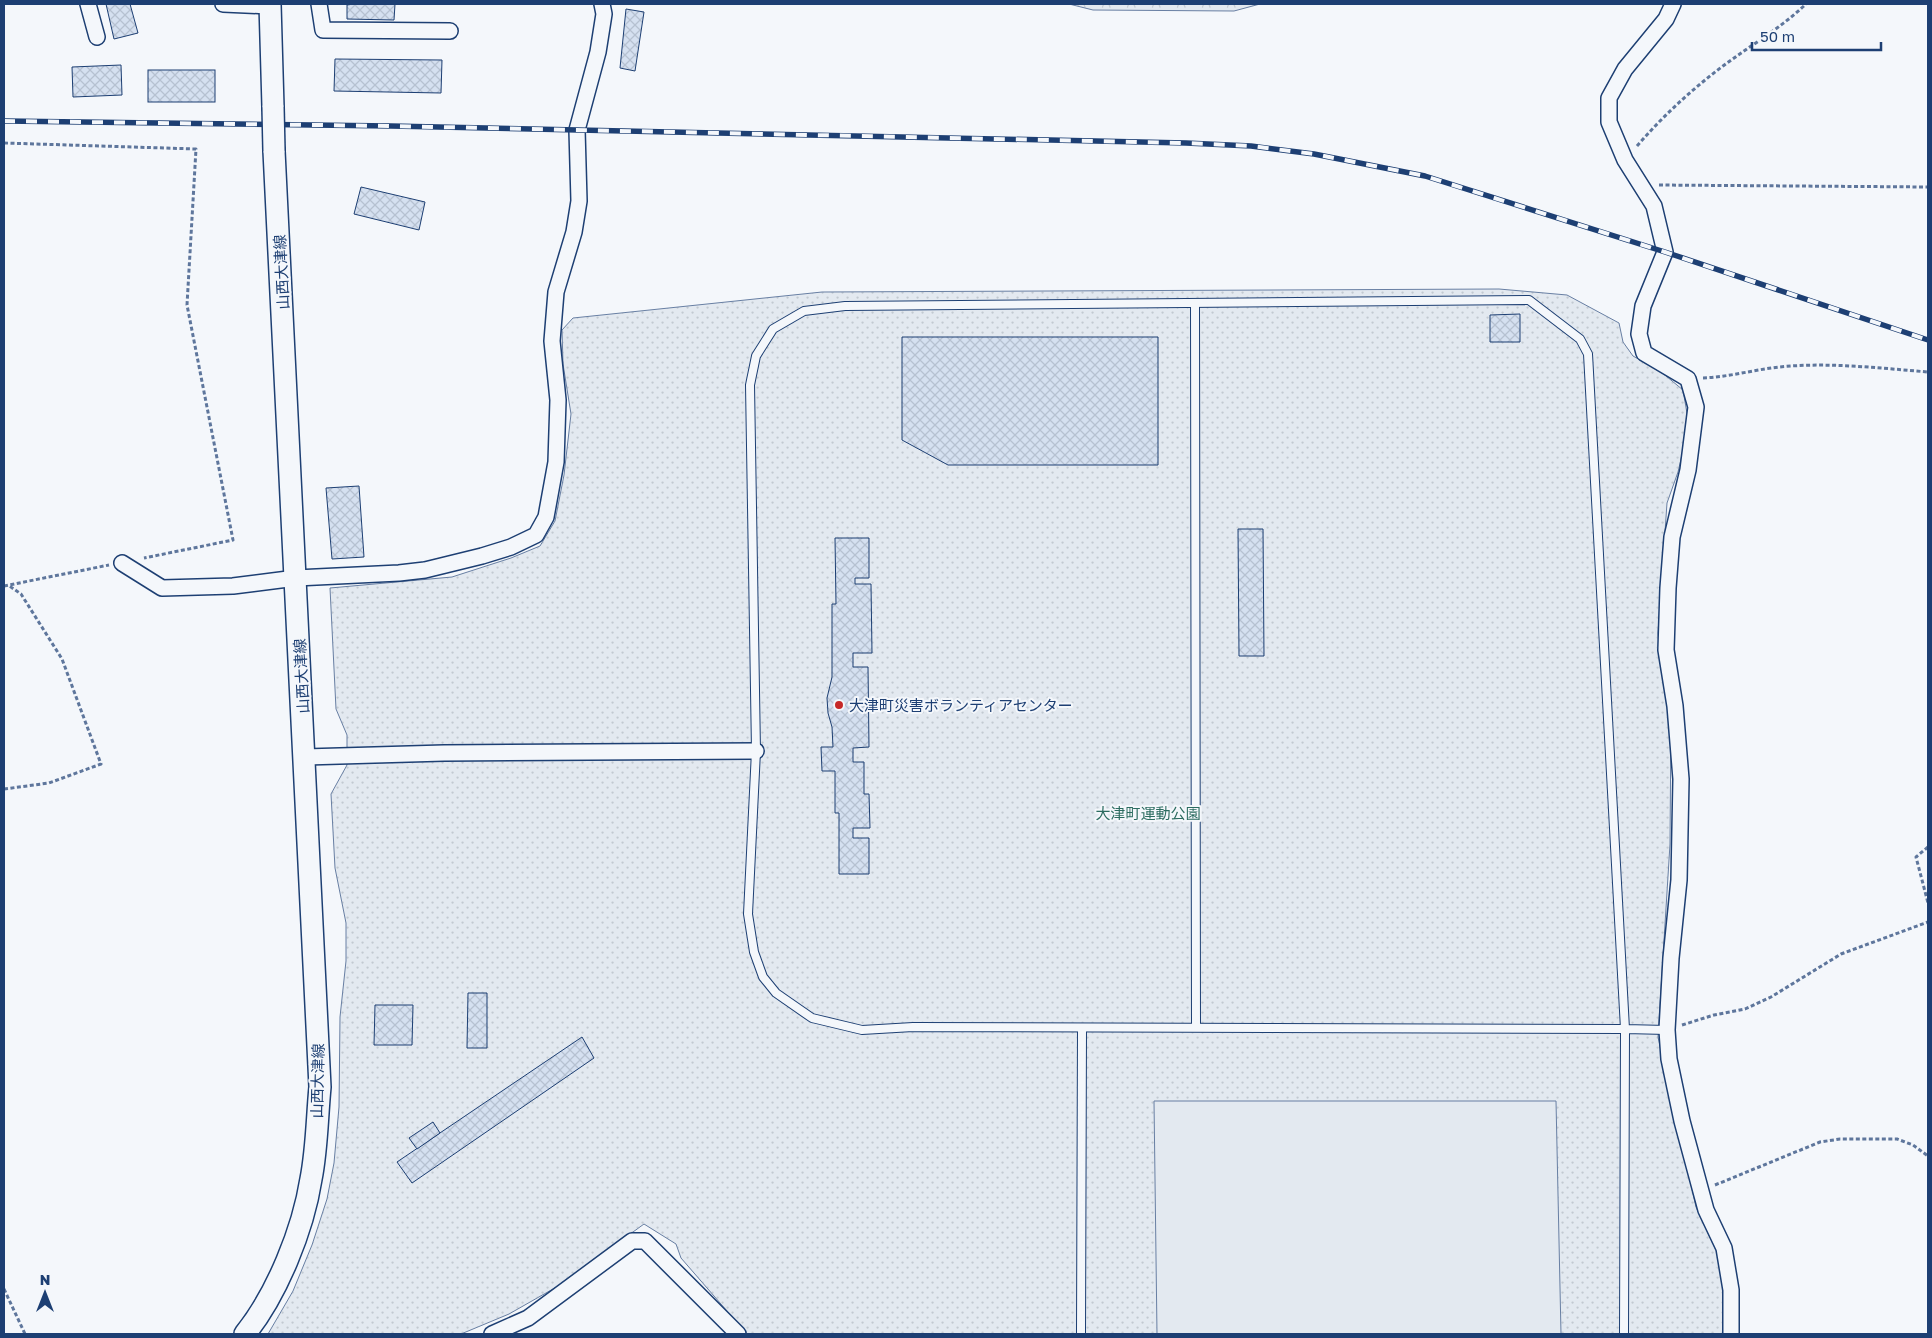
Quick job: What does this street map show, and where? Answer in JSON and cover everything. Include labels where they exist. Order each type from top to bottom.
[{"type":"main road","name":"山西大津線","points":[[246,1334],[296,1240],[311,1179],[320,1087],[274,151],[270,5]]},
{"type":"street","points":[[88,4],[97,37]]},
{"type":"street","points":[[223,4],[270,5]]},
{"type":"street","points":[[318,4],[323,30],[450,31]]},
{"type":"street","points":[[122,562],[162,588],[232,586],[296,578],[399,573],[450,565],[511,547],[536,535],[546,518],[556,462],[558,400],[552,341],[556,292],[577,217],[579,201],[577,130],[598,52],[604,14],[602,4]]},
{"type":"street","points":[[1673,4],[1666,19],[1625,69],[1608,98],[1609,122],[1625,160],[1654,206],[1665,252],[1643,306],[1639,334],[1644,353],[1688,379],[1696,407],[1688,470],[1672,537],[1668,588],[1666,650],[1675,706],[1681,778],[1679,880],[1671,958],[1667,1030],[1669,1059],[1701,1191],[1706,1210],[1724,1248],[1731,1290],[1731,1334]]},
{"type":"street","points":[[305,758],[444,753],[756,751]]},
{"type":"street","points":[[492,1334],[528,1318],[632,1241],[645,1241],[738,1334]]},
{"type":"lane","points":[[1624,1334],[1625,1029],[1588,354],[1580,339],[1529,300],[845,306],[804,310],[773,329],[756,356],[750,385],[756,751],[748,914],[757,960],[763,977],[776,994],[812,1018],[862,1030],[913,1027],[1082,1029],[1196,1027],[1625,1029],[1667,1030]]},
{"type":"lane","points":[[1195,304],[1196,1027]]},
{"type":"lane","points":[[1081,1334],[1082,1029]]},
{"type":"path","points":[[1625,160],[1678,102],[1792,17],[1806,4]]},
{"type":"path","points":[[4,143],[196,149],[187,305],[232,540],[4,586]]},
{"type":"path","points":[[1641,185],[1928,187]]},
{"type":"path","points":[[1688,379],[1721,377],[1778,367],[1867,366],[1928,372]]},
{"type":"path","points":[[4,789],[49,782],[101,764],[62,659],[21,594],[8,585]]},
{"type":"path","points":[[1928,847],[1916,857],[1928,903]]},
{"type":"path","points":[[1667,1030],[1714,1014],[1745,1009],[1771,997],[1841,954],[1928,922]]},
{"type":"path","points":[[1701,1191],[1820,1142],[1840,1138],[1897,1138],[1914,1145],[1928,1156]]},
{"type":"path","points":[[4,1289],[25,1334]]},
{"type":"green space","points":[[1069,4],[1260,4],[1234,11],[1093,10]]},
{"type":"green space","name":"大津町運動公園","points":[[1499,289],[1567,295],[1619,323],[1623,342],[1633,356],[1660,371],[1683,390],[1689,425],[1678,472],[1667,503],[1658,633],[1661,669],[1671,720],[1670,844],[1658,1037],[1696,1207],[1722,1263],[1727,1296],[1726,1334],[747,1334],[681,1258],[676,1244],[644,1224],[560,1285],[509,1314],[461,1334],[268,1334],[293,1291],[312,1245],[327,1199],[334,1163],[339,1107],[340,1017],[346,961],[346,923],[335,868],[331,794],[347,765],[347,735],[336,709],[330,588],[452,577],[511,558],[540,546],[555,521],[564,475],[571,414],[563,364],[562,330],[573,318],[822,292]]},
{"type":"green space","points":[[1154,1101],[1556,1101],[1561,1334],[1157,1334]]},
{"type":"building","points":[[106,4],[130,4],[138,33],[114,39]]},
{"type":"building","points":[[395,4],[394,20],[347,19],[347,5]]},
{"type":"building","points":[[626,9],[644,12],[635,71],[620,68]]},
{"type":"building","points":[[335,59],[442,60],[441,93],[334,91]]},
{"type":"building","points":[[121,65],[122,95],[73,97],[72,67]]},
{"type":"building","points":[[148,70],[215,70],[215,102],[148,102]]},
{"type":"building","points":[[361,187],[425,202],[419,230],[354,214]]},
{"type":"building","points":[[1520,314],[1520,342],[1490,342],[1490,315]]},
{"type":"building","points":[[902,337],[1158,337],[1158,465],[948,465],[902,440]]},
{"type":"building","points":[[359,486],[364,557],[332,559],[326,488]]},
{"type":"building","points":[[1238,529],[1263,529],[1264,656],[1239,656]]},
{"type":"building","points":[[835,538],[869,538],[869,578],[855,578],[855,584],[871,584],[872,653],[853,653],[853,667],[868,667],[869,747],[853,748],[853,762],[864,762],[864,794],[869,794],[870,828],[853,828],[853,838],[869,838],[869,874],[839,874],[839,813],[835,813],[835,771],[822,771],[821,747],[833,747],[827,698],[832,677],[832,604],[836,604]]},
{"type":"building","points":[[468,993],[487,993],[487,1048],[467,1048]]},
{"type":"building","points":[[375,1005],[413,1005],[412,1045],[374,1045]]},
{"type":"building","points":[[582,1037],[594,1058],[412,1183],[397,1162]]},
{"type":"building","points":[[433,1122],[440,1133],[417,1149],[409,1138]]},
{"type":"railway","points":[[4,121],[391,126],[1251,146],[1314,154],[1425,176],[1665,252],[1928,340]]},
{"type":"place","name":"大津町災害ボランティアセンター","points":[[839,705]]}]
